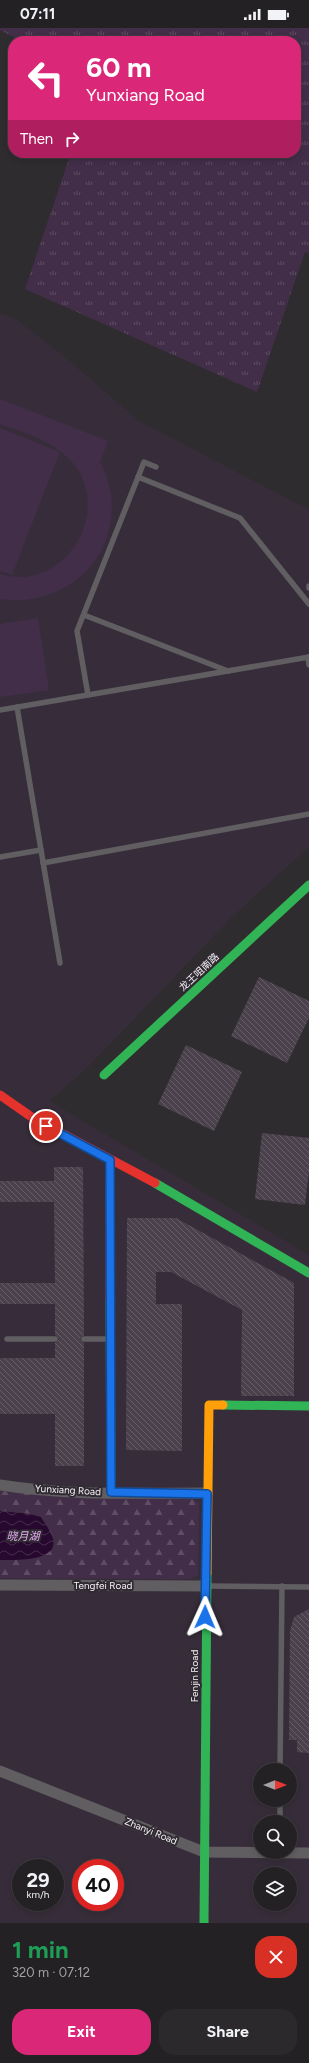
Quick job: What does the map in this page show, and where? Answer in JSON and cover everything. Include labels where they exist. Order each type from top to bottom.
[{"type":"street","name":"龙王咀南路","points":[[104,1075],[309,886]]},
{"type":"street","points":[[0,1095],[33,1118],[110,1160],[142,1175],[309,1273]]},
{"type":"street","points":[[110,1160],[111,1492]]},
{"type":"street","name":"Fenjin Road","points":[[204,1923],[206,1586],[209,1405],[309,1406]]},
{"type":"street","name":"Yunxiang Road","points":[[0,1485],[30,1489],[207,1494]]},
{"type":"street","name":"Tengfei Road","points":[[0,1585],[206,1586]]},
{"type":"street","name":"Zhanyi Road","points":[[0,1772],[204,1852],[253,1852]]},
{"type":"street","name":"Zhanyi Road","points":[[297,1853],[309,1853]]},
{"type":"lane","points":[[88,695],[77,630],[144,462],[156,467]]},
{"type":"lane","points":[[138,477],[240,518],[309,604]]},
{"type":"lane","points":[[84,615],[228,671]]},
{"type":"lane","points":[[0,710],[308,657],[309,665]]},
{"type":"lane","points":[[17,707],[60,963]]},
{"type":"lane","points":[[43,863],[309,814]]},
{"type":"lane","points":[[0,857],[41,850]]},
{"type":"lane","points":[[7,1339],[55,1339]]},
{"type":"lane","points":[[84,1339],[111,1339]]},
{"type":"lane","points":[[206,1586],[309,1587]]},
{"type":"lane","points":[[280,1763],[282,1586]]},
{"type":"shaded area","points":[[0,314],[13,317],[65,357],[139,421],[309,510],[309,847],[235,914],[85,1070],[49,1101],[309,1255],[309,1923],[0,1923]]},
{"type":"green space","points":[[0,28],[309,28],[309,253],[305,252],[257,392],[25,289],[69,158],[301,158],[301,36],[11,36],[0,30]]},
{"type":"green space","points":[[0,399],[108,441],[100,462],[107,477],[111,494],[111,518],[106,540],[96,559],[82,575],[65,587],[45,596],[23,600],[0,599],[0,574],[23,577],[44,572],[62,560],[76,544],[85,524],[88,503],[84,482],[72,462],[65,455],[39,438],[0,424]]},
{"type":"green space","points":[[0,428],[60,452],[12,575],[0,571]]},
{"type":"green space","points":[[38,618],[49,690],[0,697],[0,624]]},
{"type":"green space","points":[[0,1491],[47,1495],[192,1498],[199,1503],[198,1575],[190,1579],[0,1578],[0,1560],[30,1559],[30,1514],[0,1511]]},
{"type":"water","name":"晓月湖","points":[[0,1511],[30,1514],[41,1517],[53,1539],[53,1547],[43,1556],[15,1560],[0,1560]]},
{"type":"building","points":[[259,977],[309,1001],[309,1018],[287,1063],[231,1036]]},
{"type":"building","points":[[186,1045],[242,1072],[214,1131],[158,1104]]},
{"type":"building","points":[[262,1133],[309,1138],[309,1171],[305,1205],[255,1199]]},
{"type":"building","points":[[54,1167],[83,1167],[84,1335],[80,1339],[84,1343],[84,1466],[55,1466],[55,1414],[0,1414],[0,1358],[55,1358],[55,1343],[59,1339],[55,1335],[55,1304],[0,1304],[0,1283],[55,1283],[54,1202],[0,1202],[0,1181],[54,1181]]},
{"type":"building","points":[[127,1218],[176,1218],[294,1283],[294,1396],[241,1396],[242,1310],[171,1272],[156,1272],[156,1304],[182,1304],[182,1451],[126,1450]]},
{"type":"building","points":[[309,1609],[309,1753],[297,1752],[297,1740],[289,1740],[290,1631],[294,1617]]},
{"type":"traffic: fast","points":[[104,1075],[309,885]]},
{"type":"traffic: fast","points":[[155,1183],[309,1273]]},
{"type":"traffic: fast","points":[[110,1300],[111,1492]]},
{"type":"traffic: fast","points":[[223,1405],[309,1406]]},
{"type":"traffic: fast","points":[[204,1923],[207,1573]]},
{"type":"traffic: slow","points":[[207,1573],[209,1405],[223,1405]]},
{"type":"traffic: jam","points":[[0,1095],[33,1118],[155,1183]]},
{"type":"traffic: jam","points":[[110,1160],[110,1300]]},
{"type":"route","points":[[46,1126],[110,1160],[111,1492],[207,1494],[205,1617]]}]
